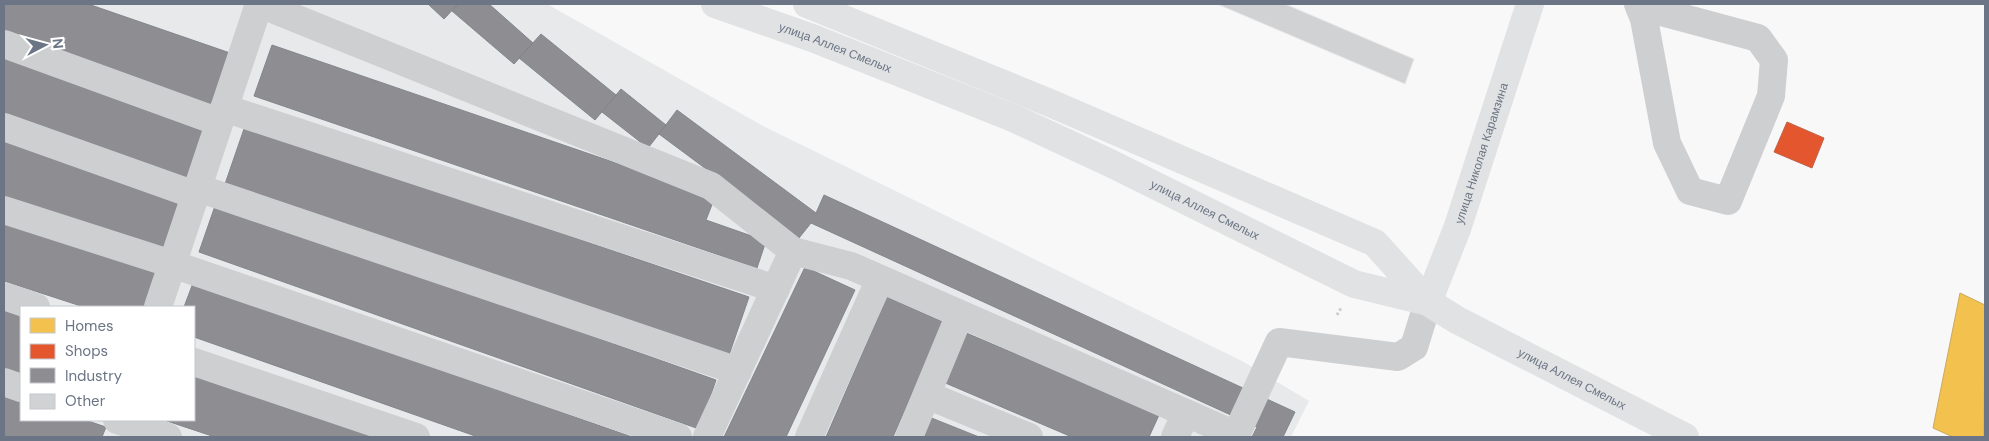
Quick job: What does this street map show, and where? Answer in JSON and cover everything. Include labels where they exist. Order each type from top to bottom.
[{"type":"main road","name":"улица Аллея Смелых","points":[[715,4],[815,39],[1012,118],[1110,163],[1354,284],[1428,302],[1457,320],[1685,437]]},
{"type":"main road","points":[[807,4],[1050,104],[1375,243],[1428,302]]},
{"type":"main road","name":"улица Николая Карамзина","points":[[1428,302],[1457,229],[1530,4]]},
{"type":"lane","points":[[158,306],[260,4],[711,186],[793,251],[851,266],[1186,412],[1236,436],[1279,342],[1398,358],[1414,347],[1428,302]]},
{"type":"lane","points":[[1638,5],[1758,38],[1774,60],[1771,96],[1728,201],[1690,190],[1667,143],[1644,19],[1638,5]]},
{"type":"lane","points":[[4,44],[222,115],[776,289]]},
{"type":"lane","points":[[4,128],[738,371]]},
{"type":"lane","points":[[4,210],[172,264],[678,437]]},
{"type":"lane","points":[[707,437],[793,251]]},
{"type":"lane","points":[[809,437],[880,279]]},
{"type":"lane","points":[[4,296],[33,306]]},
{"type":"lane","points":[[909,437],[960,314]]},
{"type":"lane","points":[[195,362],[416,437]]},
{"type":"lane","points":[[4,382],[20,388]]},
{"type":"lane","points":[[926,395],[1029,437]]},
{"type":"lane","points":[[1174,437],[1186,412]]},
{"type":"lane","points":[[118,424],[168,437]]},
{"type":"shaded area","points":[[4,4],[547,4],[765,127],[1242,361],[1309,401],[1291,437],[4,437]]},
{"type":"building: Homes","points":[[1960,293],[1985,305],[1984,437],[1953,437],[1933,428]]},
{"type":"building: Shops","points":[[1787,122],[1824,138],[1812,168],[1774,152]]},
{"type":"building: Industry","points":[[4,4],[88,4],[233,54],[212,111],[4,35]]},
{"type":"building: Industry","points":[[428,4],[458,4],[444,19]]},
{"type":"building: Industry","points":[[458,4],[489,4],[533,43],[514,64],[452,11]]},
{"type":"building: Industry","points":[[541,34],[616,95],[595,120],[519,58]]},
{"type":"building: Industry","points":[[272,45],[715,197],[706,220],[766,241],[757,268],[254,96]]},
{"type":"building: Industry","points":[[4,58],[208,133],[189,183],[4,114]]},
{"type":"building: Industry","points":[[621,89],[666,125],[648,148],[602,112]]},
{"type":"building: Industry","points":[[677,110],[816,213],[824,195],[1295,412],[1283,437],[1252,437],[1257,427],[811,223],[799,238],[659,134]]},
{"type":"building: Industry","points":[[245,126],[749,297],[729,355],[225,184]]},
{"type":"building: Industry","points":[[4,138],[184,199],[165,253],[4,198]]},
{"type":"building: Industry","points":[[216,203],[716,380],[699,429],[199,252]]},
{"type":"building: Industry","points":[[4,223],[162,275],[152,306],[81,306],[4,281]]},
{"type":"building: Industry","points":[[805,267],[855,290],[786,437],[724,437]]},
{"type":"building: Industry","points":[[193,283],[632,437],[478,437],[195,337],[195,306],[184,306]]},
{"type":"building: Industry","points":[[887,297],[943,322],[893,437],[826,437]]},
{"type":"building: Industry","points":[[4,309],[20,315],[20,375],[4,369]]},
{"type":"building: Industry","points":[[964,332],[1159,415],[1149,437],[1072,437],[943,382]]},
{"type":"building: Industry","points":[[195,373],[380,437],[215,437],[167,421],[195,421]]},
{"type":"building: Industry","points":[[4,392],[20,398],[20,421],[88,421],[106,427],[102,437],[4,437]]},
{"type":"building: Industry","points":[[929,417],[979,437],[921,437]]},
{"type":"building: Other","points":[[1217,4],[1285,4],[1414,59],[1405,84]]}]
